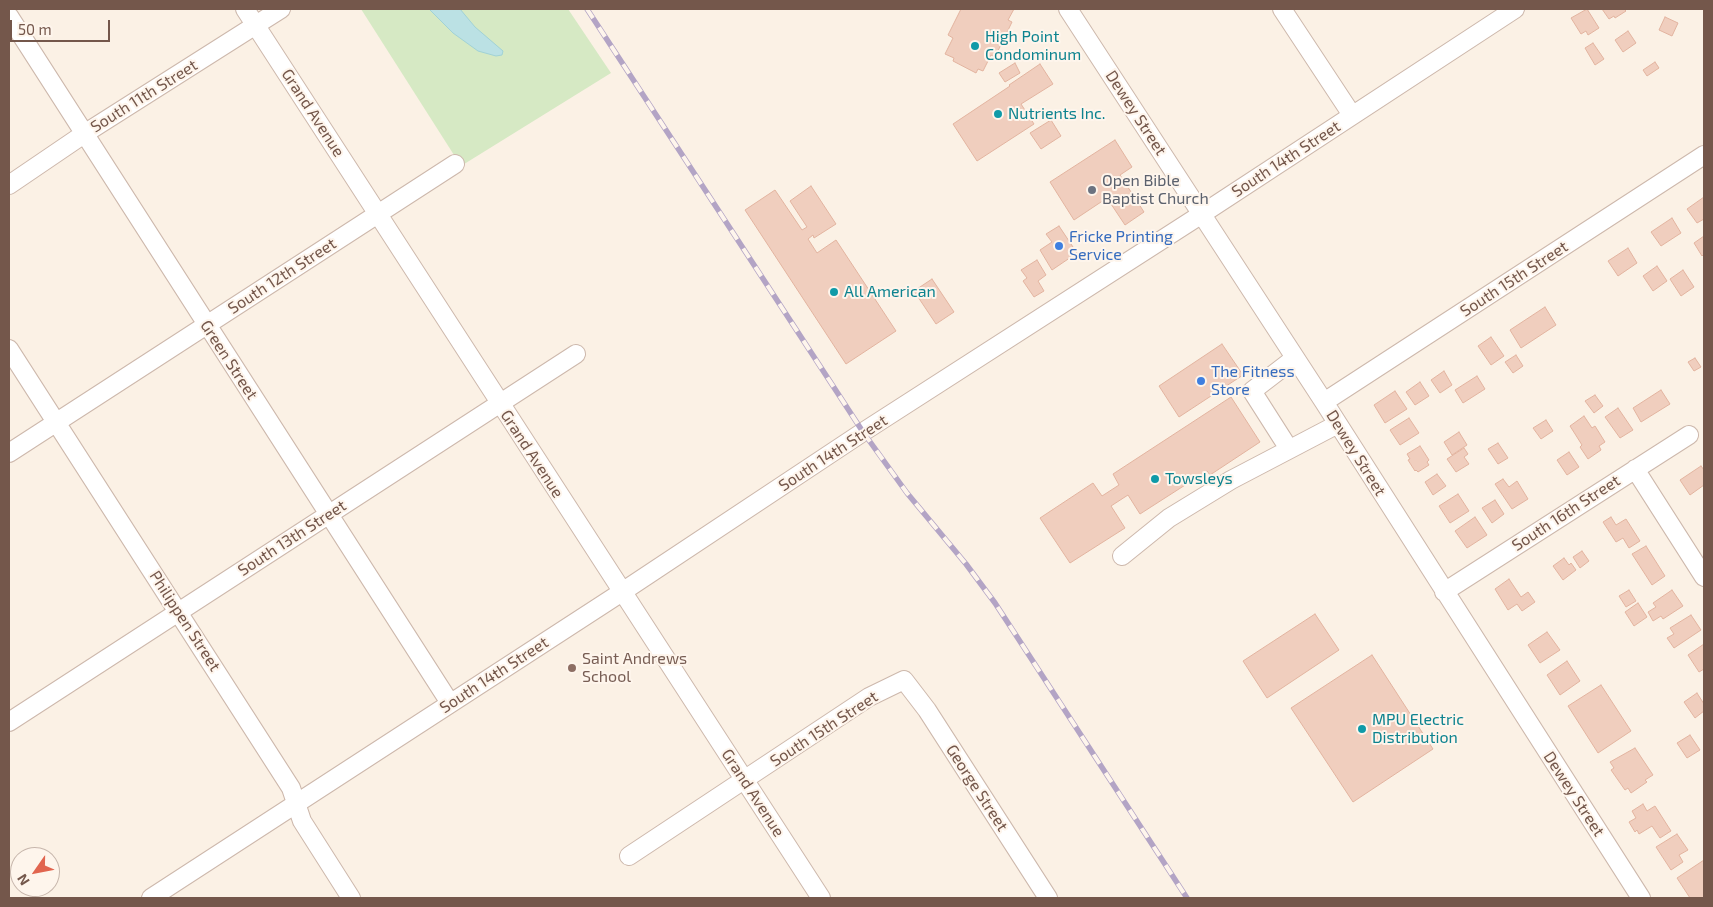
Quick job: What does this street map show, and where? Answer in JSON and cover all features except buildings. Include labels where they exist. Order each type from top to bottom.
[{"type":"street","name":"Grand Avenue","points":[[245,9],[821,898]]},
{"type":"street","name":"South 11th Street","points":[[9,185],[84,134],[281,9]]},
{"type":"street","name":"Dewey Street","points":[[1068,9],[1324,402],[1641,898]]},
{"type":"street","points":[[1282,9],[1352,115]]},
{"type":"street","name":"South 14th Street","points":[[151,898],[622,592],[863,432],[1516,9]]},
{"type":"street","name":"Green Street","points":[[9,16],[450,703]]},
{"type":"street","name":"South 15th Street","points":[[1324,402],[1704,156]]},
{"type":"street","name":"South 12th Street","points":[[9,453],[456,164]]},
{"type":"street","name":"Philippen Street","points":[[9,349],[291,788],[302,821],[351,898]]},
{"type":"street","name":"South 13th Street","points":[[9,722],[576,354]]},
{"type":"street","points":[[1289,450],[1252,391],[1295,358]]},
{"type":"street","points":[[1122,556],[1169,518],[1231,480],[1338,424]]},
{"type":"street","name":"South 16th Street","points":[[1444,592],[1689,434]]},
{"type":"street","points":[[1634,469],[1704,577]]},
{"type":"street","name":"South 15th Street","points":[[629,856],[869,697],[904,680]]},
{"type":"street","name":"George Street","points":[[904,680],[927,710],[1048,898]]},
{"type":"green space","points":[[361,9],[568,9],[611,73],[461,166]]},
{"type":"water","points":[[429,9],[460,9],[475,27],[503,51],[502,55],[496,56],[478,51],[453,33]]},
{"type":"railway","points":[[587,9],[863,432],[907,493],[966,564],[995,603],[1187,898]]},
{"type":"place","name":"High Point Condominum","points":[[975,46]]},
{"type":"place","name":"Nutrients Inc.","points":[[998,114]]},
{"type":"place","name":"Open Bible Baptist Church","points":[[1092,190]]},
{"type":"place","name":"Fricke Printing Service","points":[[1059,246]]},
{"type":"place","name":"All American","points":[[834,292]]},
{"type":"place","name":"The Fitness Store","points":[[1201,381]]},
{"type":"place","name":"Towsleys","points":[[1155,479]]},
{"type":"place","name":"Saint Andrews School","points":[[572,668]]},
{"type":"place","name":"MPU Electric Distribution","points":[[1362,729]]}]
